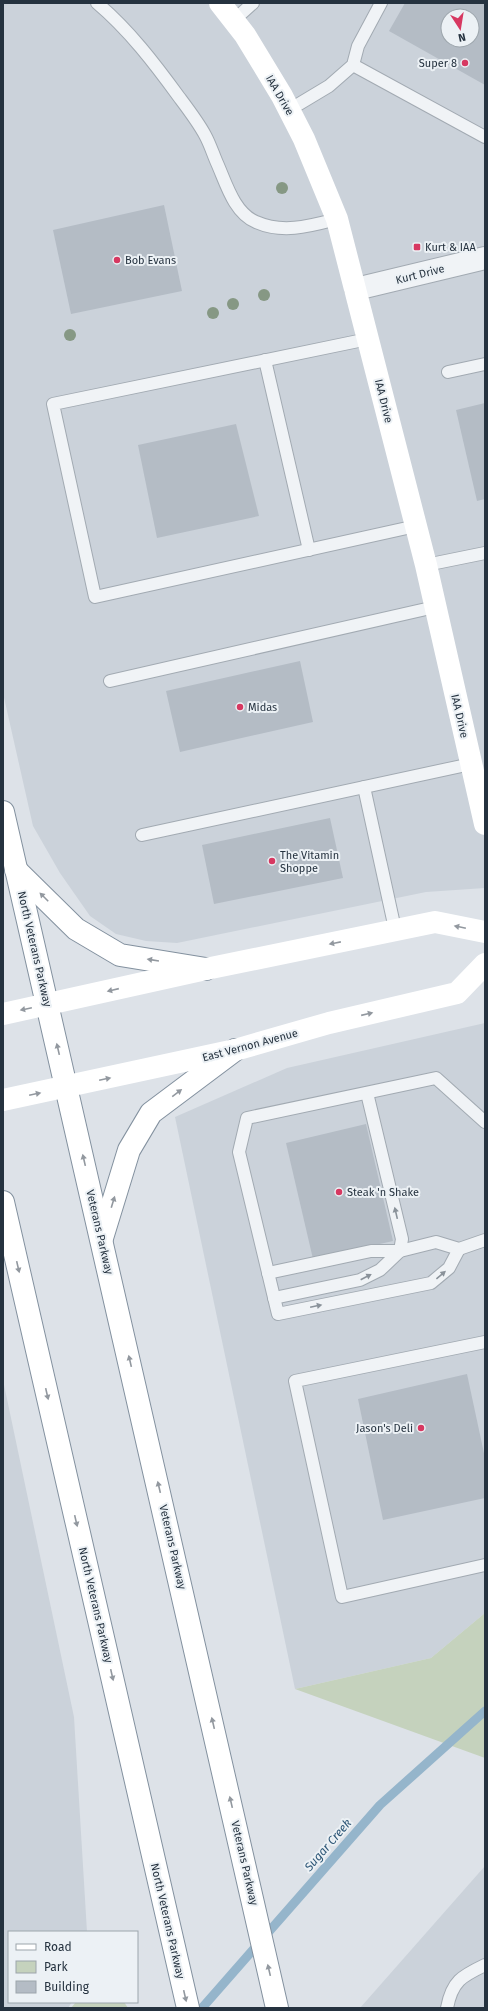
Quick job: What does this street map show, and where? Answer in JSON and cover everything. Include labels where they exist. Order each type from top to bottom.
[{"type":"main road","name":"IAA Drive","points":[[220,3],[245,35],[289,110],[304,139],[337,219],[426,565],[485,824]]},
{"type":"main road","name":"North Veterans Parkway","points":[[3,812],[67,1087]]},
{"type":"main road","points":[[16,870],[76,929],[120,955],[206,969]]},
{"type":"main road","points":[[3,1014],[206,969],[435,922],[485,932]]},
{"type":"main road","name":"East Vernon Avenue","points":[[3,1100],[235,1050],[329,1023],[457,993],[485,964]]},
{"type":"main road","points":[[102,1239],[129,1150],[151,1113],[235,1050]]},
{"type":"main road","name":"Veterans Parkway","points":[[67,1087],[278,2008]]},
{"type":"main road","name":"North Veterans Parkway","points":[[3,1202],[7,1234],[152,1848],[188,2008]]},
{"type":"street","name":"Kurt Drive","points":[[356,289],[485,258]]},
{"type":"lane","points":[[97,3],[110,14],[158,68],[205,134],[226,185],[240,211],[256,222],[279,228],[305,227],[337,219]]},
{"type":"lane","points":[[234,21],[253,3]]},
{"type":"lane","points":[[289,110],[329,86],[354,65],[358,46],[381,3]]},
{"type":"lane","points":[[354,65],[485,137]]},
{"type":"lane","points":[[368,339],[53,404],[95,597],[416,526]]},
{"type":"lane","points":[[265,360],[309,550]]},
{"type":"lane","points":[[448,372],[485,364]]},
{"type":"lane","points":[[426,565],[485,553]]},
{"type":"lane","points":[[110,681],[435,607]]},
{"type":"lane","points":[[142,835],[471,764]]},
{"type":"lane","points":[[364,787],[395,929]]},
{"type":"lane","points":[[459,1249],[449,1268],[431,1283],[278,1314],[239,1152],[247,1118],[436,1078],[485,1122]]},
{"type":"lane","points":[[274,1298],[360,1280],[380,1270],[400,1250],[402,1239],[367,1093]]},
{"type":"lane","points":[[268,1273],[371,1251],[400,1250],[436,1242],[459,1249],[485,1240]]},
{"type":"lane","points":[[485,1342],[295,1381],[342,1597],[485,1565]]},
{"type":"lane","points":[[448,2008],[452,1988],[464,1976],[485,1965]]},
{"type":"shaded area","points":[[3,3],[485,3],[485,888],[426,892],[177,943],[146,941],[116,934],[90,916],[60,873],[33,826],[3,693]]},
{"type":"shaded area","points":[[485,1023],[485,1613],[431,1658],[295,1689],[175,1117],[287,1068]]},
{"type":"shaded area","points":[[3,1380],[74,1717],[87,1931],[8,1931],[8,2003],[71,2003],[68,2008],[3,2008]]},
{"type":"shaded area","points":[[485,1866],[485,2008],[360,2008]]},
{"type":"green space","points":[[485,1613],[485,1758],[295,1689],[431,1658]]},
{"type":"green space","points":[[75,2003],[125,2003],[128,2008],[71,2008]]},
{"type":"building","name":"Super 8","points":[[405,3],[485,3],[485,85],[389,31]]},
{"type":"building","name":"Bob Evans","points":[[164,205],[182,291],[71,314],[53,230]]},
{"type":"building","points":[[485,403],[485,499],[477,501],[456,410]]},
{"type":"building","points":[[236,424],[259,516],[157,538],[138,445]]},
{"type":"building","name":"Midas","points":[[300,661],[313,722],[180,752],[166,691]]},
{"type":"building","name":"The Vitamin Shoppe","points":[[330,818],[343,878],[214,904],[202,845]]},
{"type":"building","name":"Steak 'n Shake","points":[[366,1124],[393,1241],[313,1259],[286,1143]]},
{"type":"building","name":"Jason's Deli","points":[[467,1374],[485,1458],[485,1498],[383,1520],[358,1399]]},
{"type":"waterway","name":"Sugar Creek","points":[[202,2008],[380,1805],[485,1711]]},
{"type":"place","name":"Super 8","points":[[465,63]]},
{"type":"place","name":"Kurt & IAA","points":[[417,247]]},
{"type":"place","name":"Bob Evans","points":[[117,260]]},
{"type":"place","name":"Midas","points":[[240,707]]},
{"type":"place","name":"The Vitamin Shoppe","points":[[272,861]]},
{"type":"place","name":"Steak 'n Shake","points":[[339,1192]]},
{"type":"place","name":"Jason's Deli","points":[[421,1428]]}]
